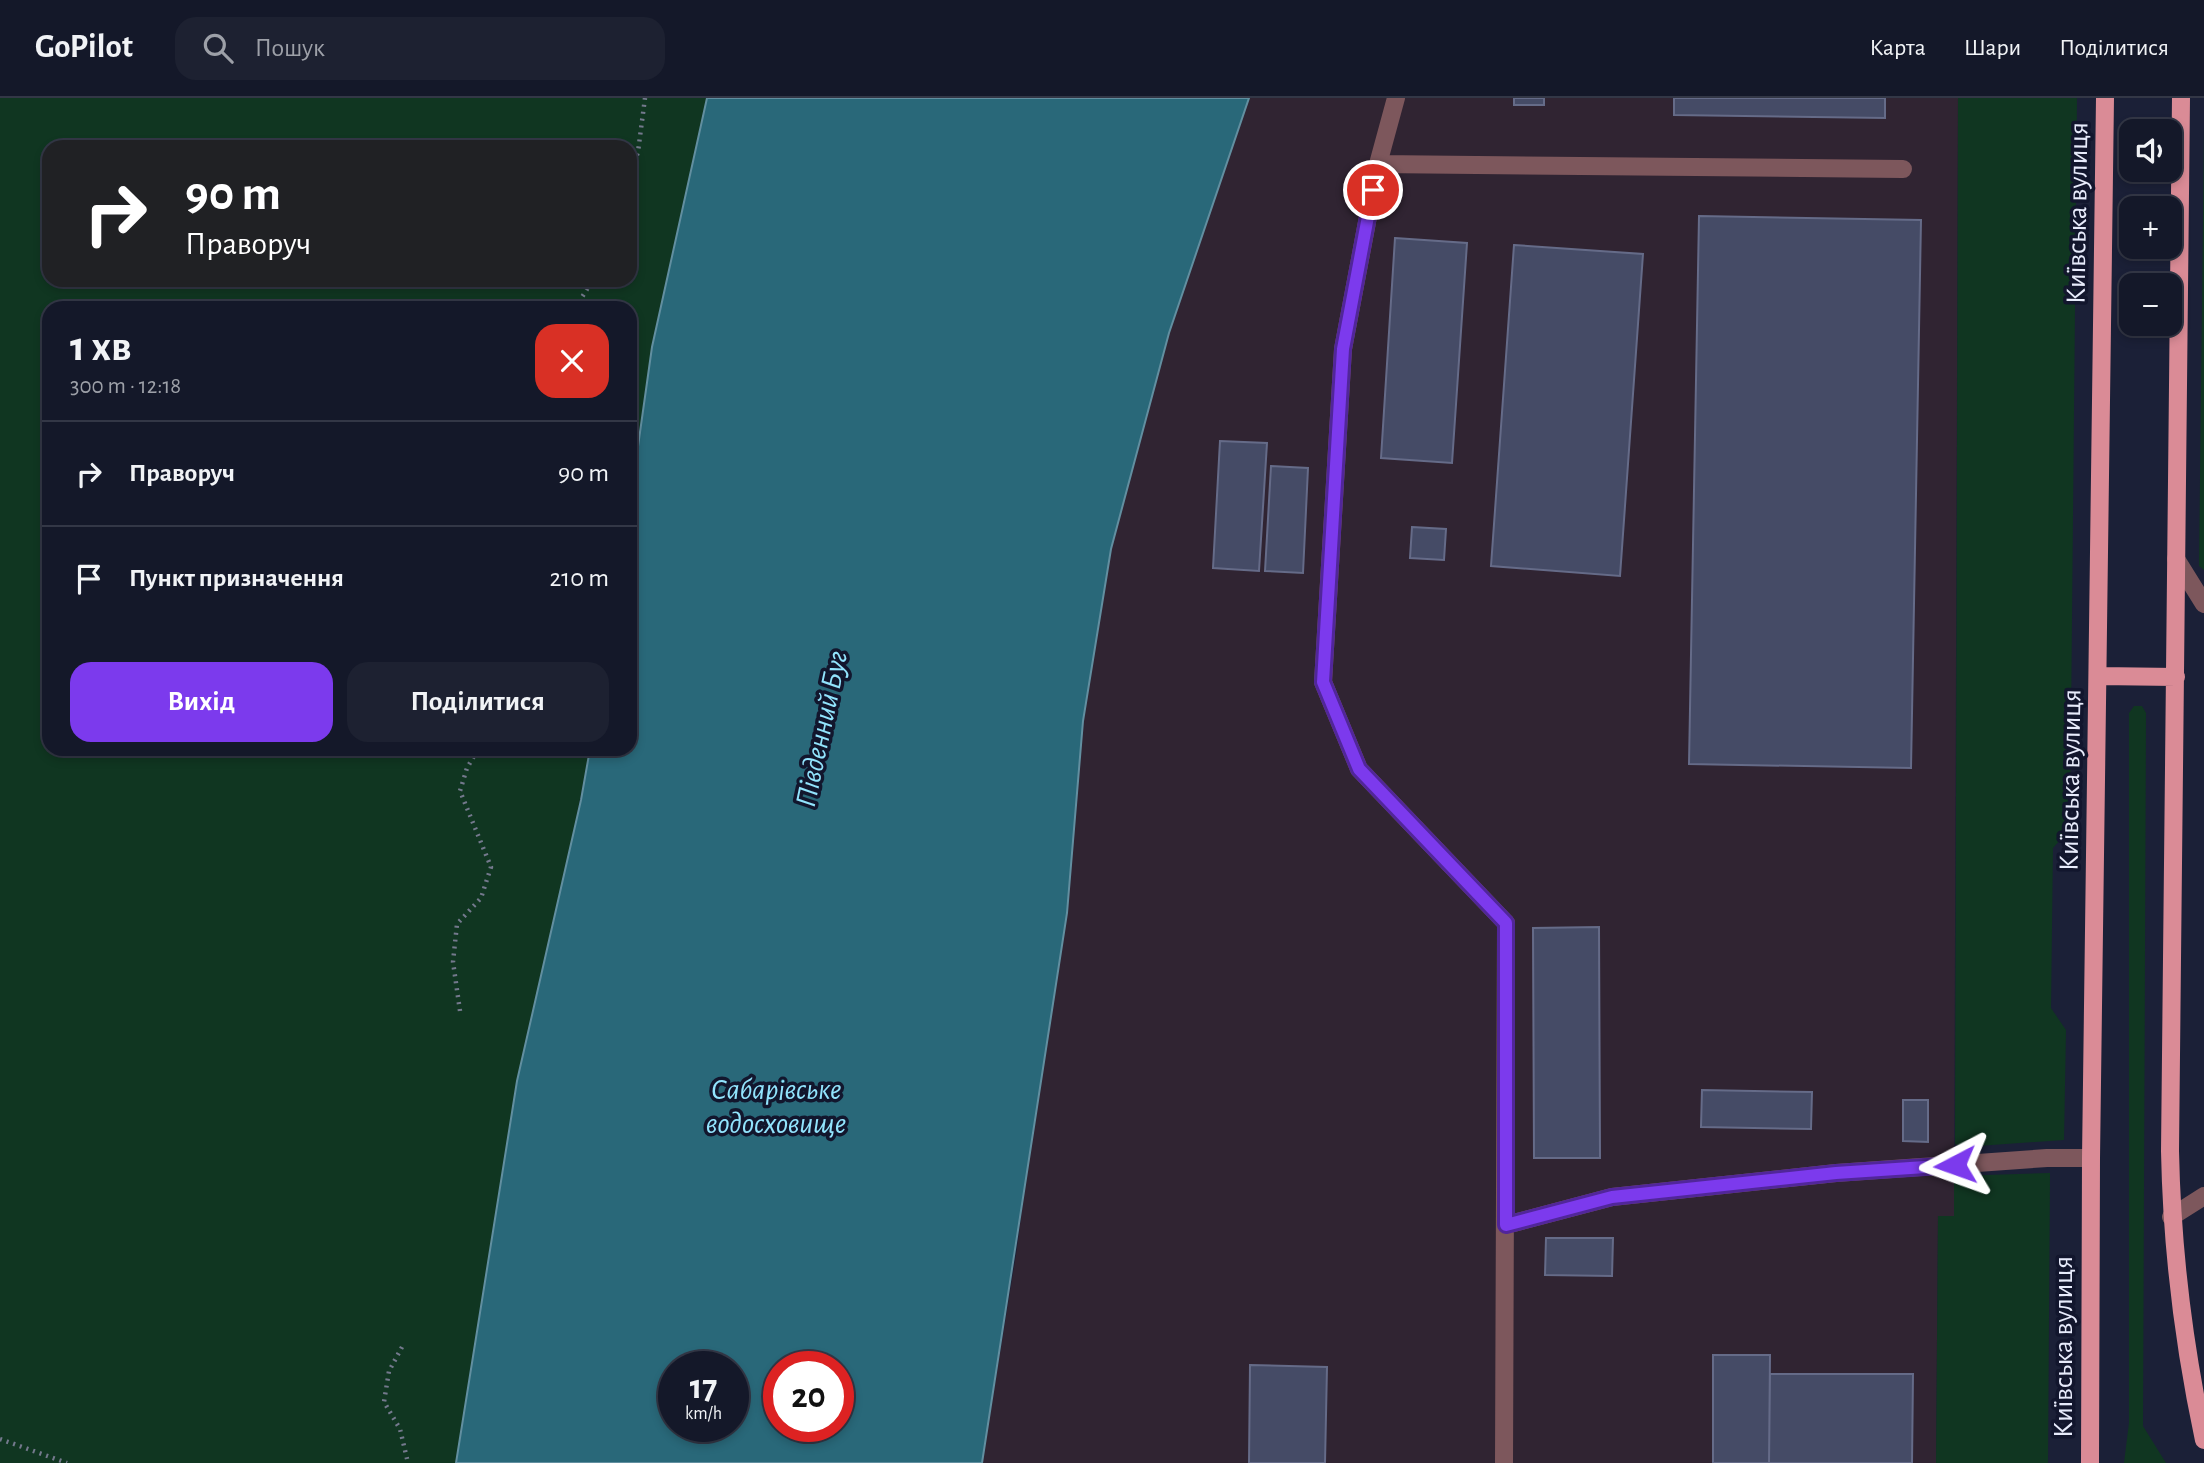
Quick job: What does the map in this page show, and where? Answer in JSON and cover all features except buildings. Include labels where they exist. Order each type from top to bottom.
[{"type":"main road","name":"Київська вулиця","points":[[2090,1463],[2091,1158],[2105,98]]},
{"type":"main road","points":[[2181,98],[2171,1217],[2182,1329],[2204,1440]]},
{"type":"main road","points":[[2099,676],[2175,677]]},
{"type":"lane","points":[[1396,98],[1378,164],[1343,349],[1323,682],[1359,769],[1506,923],[1504,1463]]},
{"type":"lane","points":[[1378,164],[1903,169]]},
{"type":"lane","points":[[2176,559],[2204,604]]},
{"type":"lane","points":[[1506,1225],[1612,1197],[1836,1173],[2047,1158],[2091,1158]]},
{"type":"lane","points":[[2171,1217],[2204,1196]]},
{"type":"path","points":[[637,155],[645,98]]},
{"type":"path","points":[[460,1011],[453,962],[457,924],[481,898],[491,867],[460,791],[474,756]]},
{"type":"path","points":[[402,1347],[389,1371],[384,1402],[400,1429],[408,1463]]},
{"type":"path","points":[[0,1439],[67,1463]]},
{"type":"shaded area","points":[[1249,98],[1958,98],[1954,1216],[1938,1216],[1936,1463],[982,1463],[1017,1249],[1083,721],[1111,549],[1169,333]]},
{"type":"green space","points":[[0,98],[707,98],[652,347],[637,453],[637,301],[42,301],[42,756],[589,756],[484,1284],[456,1463],[0,1463]]},
{"type":"green space","points":[[1958,98],[2077,98],[2070,829],[2053,848],[2051,1008],[2066,1030],[2064,1140],[1963,1147],[1955,1144]]},
{"type":"green space","points":[[2204,128],[2204,570],[2199,566]]},
{"type":"green space","points":[[2134,706],[2142,706],[2146,713],[2143,1426],[2166,1463],[2124,1463],[2129,1423],[2129,713]]},
{"type":"green space","points":[[2050,1173],[2048,1463],[1936,1463],[1938,1216],[1954,1216],[1954,1176]]},
{"type":"water","name":"Сабарівське водосховище","points":[[707,98],[1249,98],[1169,333],[1111,549],[1083,721],[1067,913],[982,1463],[456,1463],[517,1081],[589,756],[637,756],[637,453],[652,347]]},
{"type":"route","points":[[1373,190],[1343,349],[1323,682],[1359,769],[1506,923],[1506,1225],[1612,1197],[1836,1173],[1955,1165]]},
{"type":"water label","name":"Південний Буг","points":[[822,729]]}]
